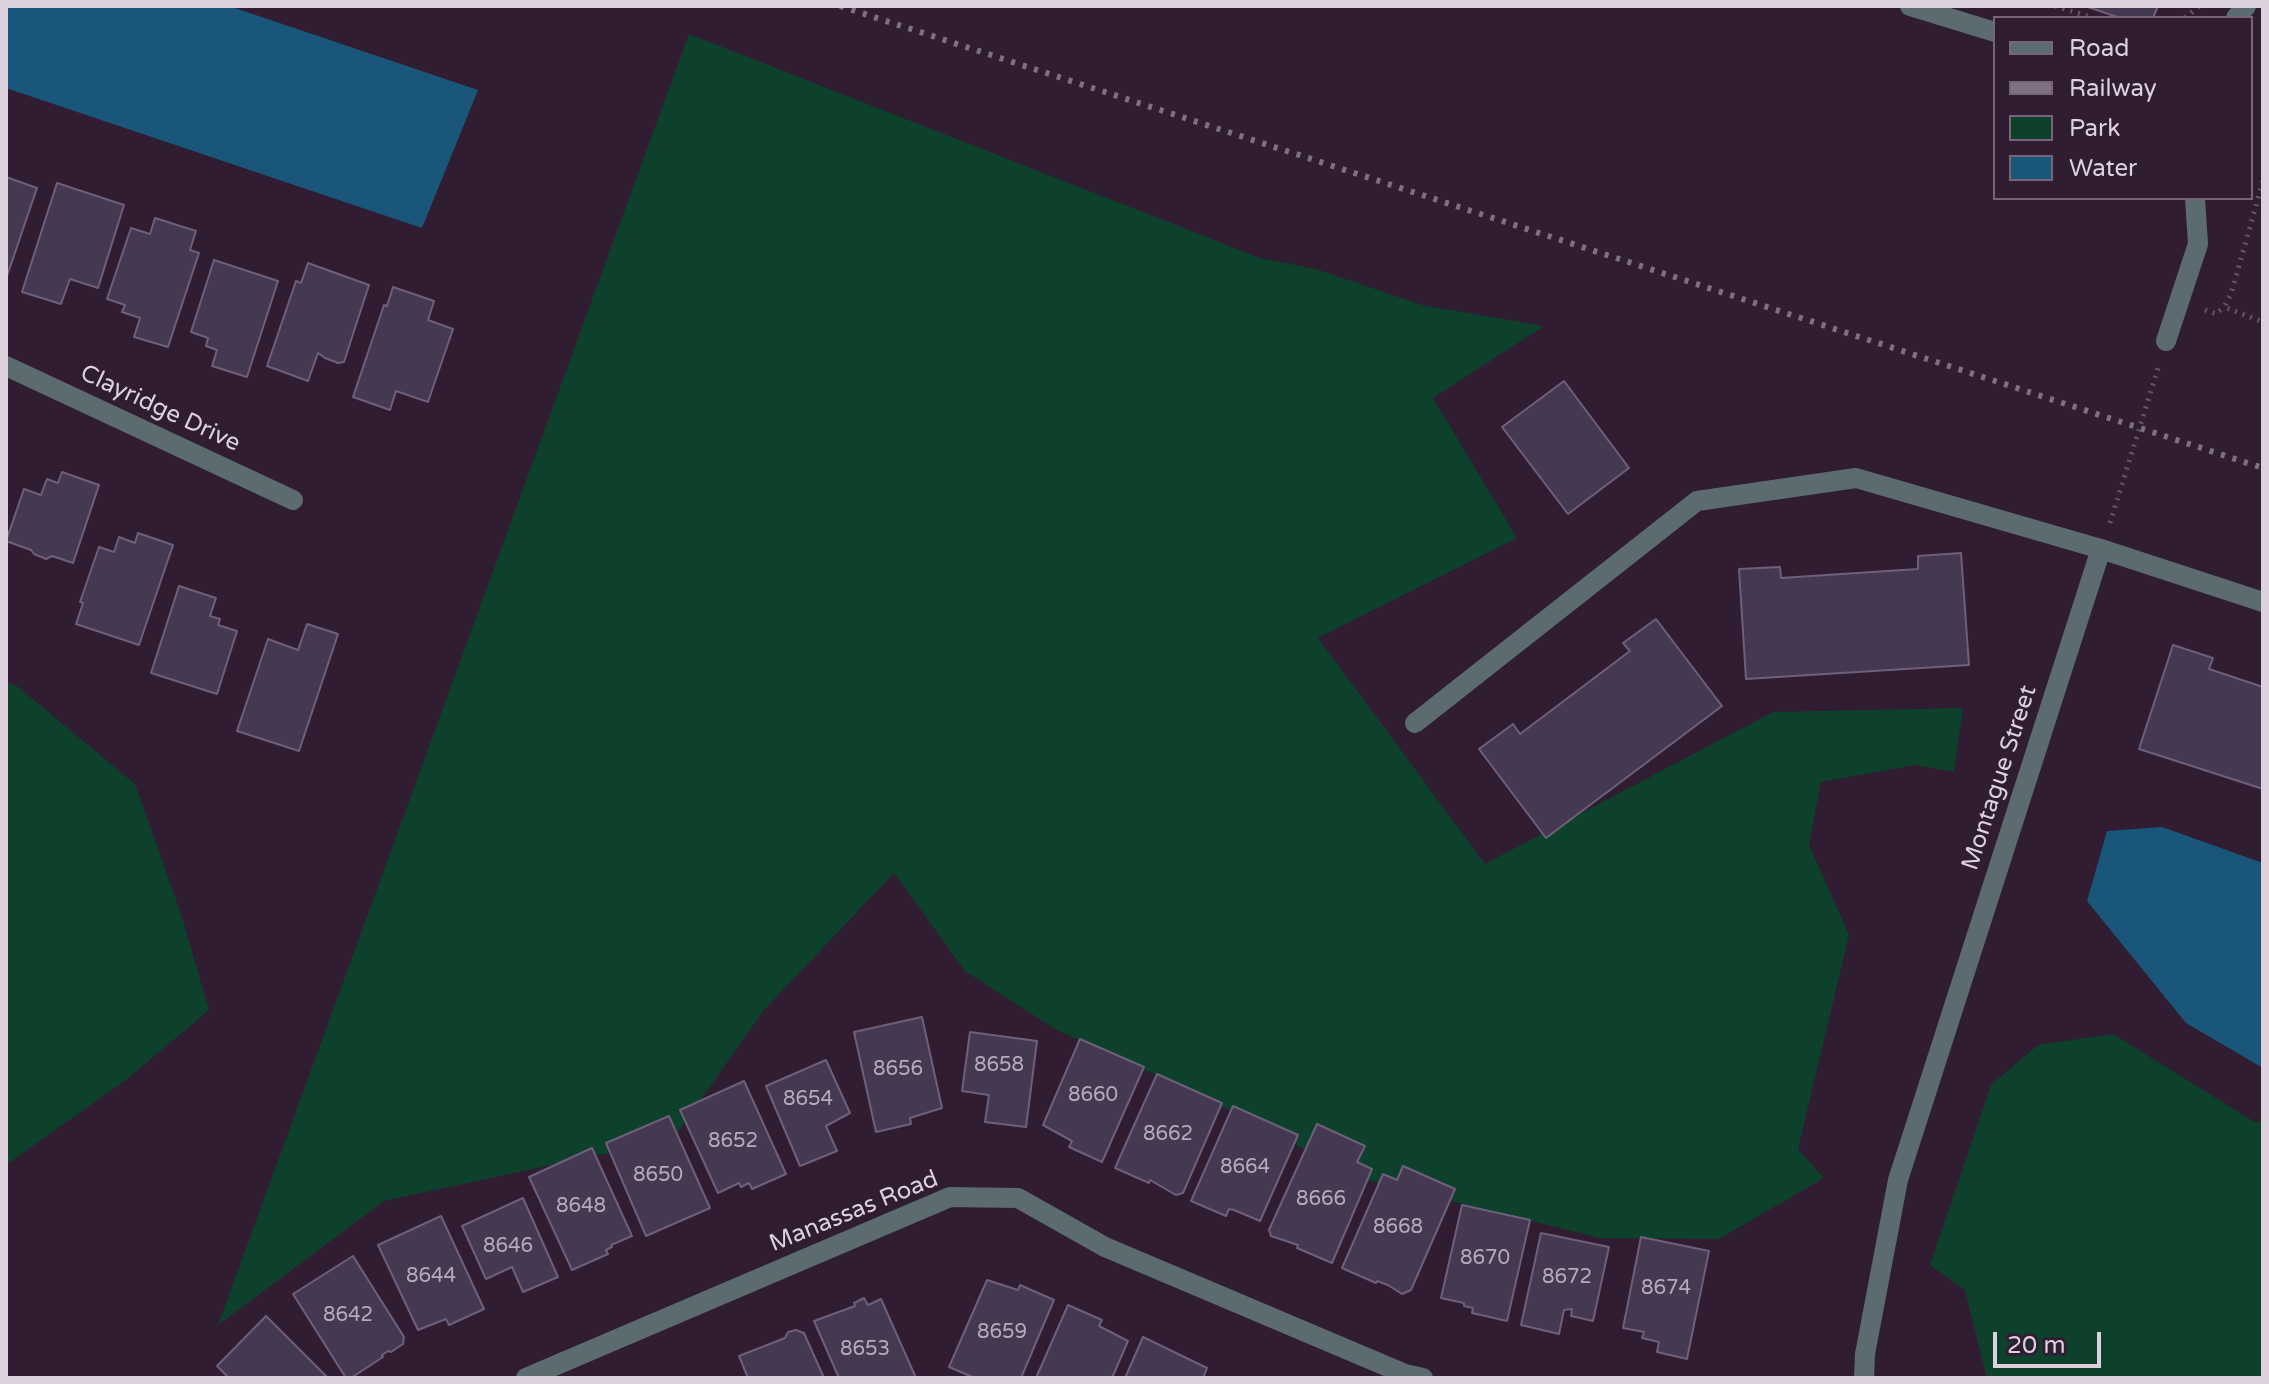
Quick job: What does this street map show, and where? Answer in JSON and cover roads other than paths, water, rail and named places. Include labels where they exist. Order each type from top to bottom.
[{"type":"street","points":[[1910,6],[1940,11],[1993,31]]},
{"type":"street","points":[[2166,341],[2198,244],[2195,200]]},
{"type":"street","name":"Clayridge Drive","points":[[6,366],[293,500]]},
{"type":"street","points":[[1415,723],[1697,501],[1856,478],[2101,549],[2263,602]]},
{"type":"street","name":"Montague Street","points":[[1864,1378],[1865,1354],[1898,1180],[2101,549]]},
{"type":"street","name":"Manassas Road","points":[[526,1378],[950,1197],[963,1197],[1018,1198],[1105,1247],[1405,1374],[1423,1378]]},
{"type":"water","points":[[6,6],[229,6],[478,90],[422,228],[6,88]]},
{"type":"water","points":[[2162,827],[2263,863],[2263,1068],[2186,1023],[2087,901],[2107,831]]},
{"type":"railway","points":[[840,6],[2263,468]]}]
